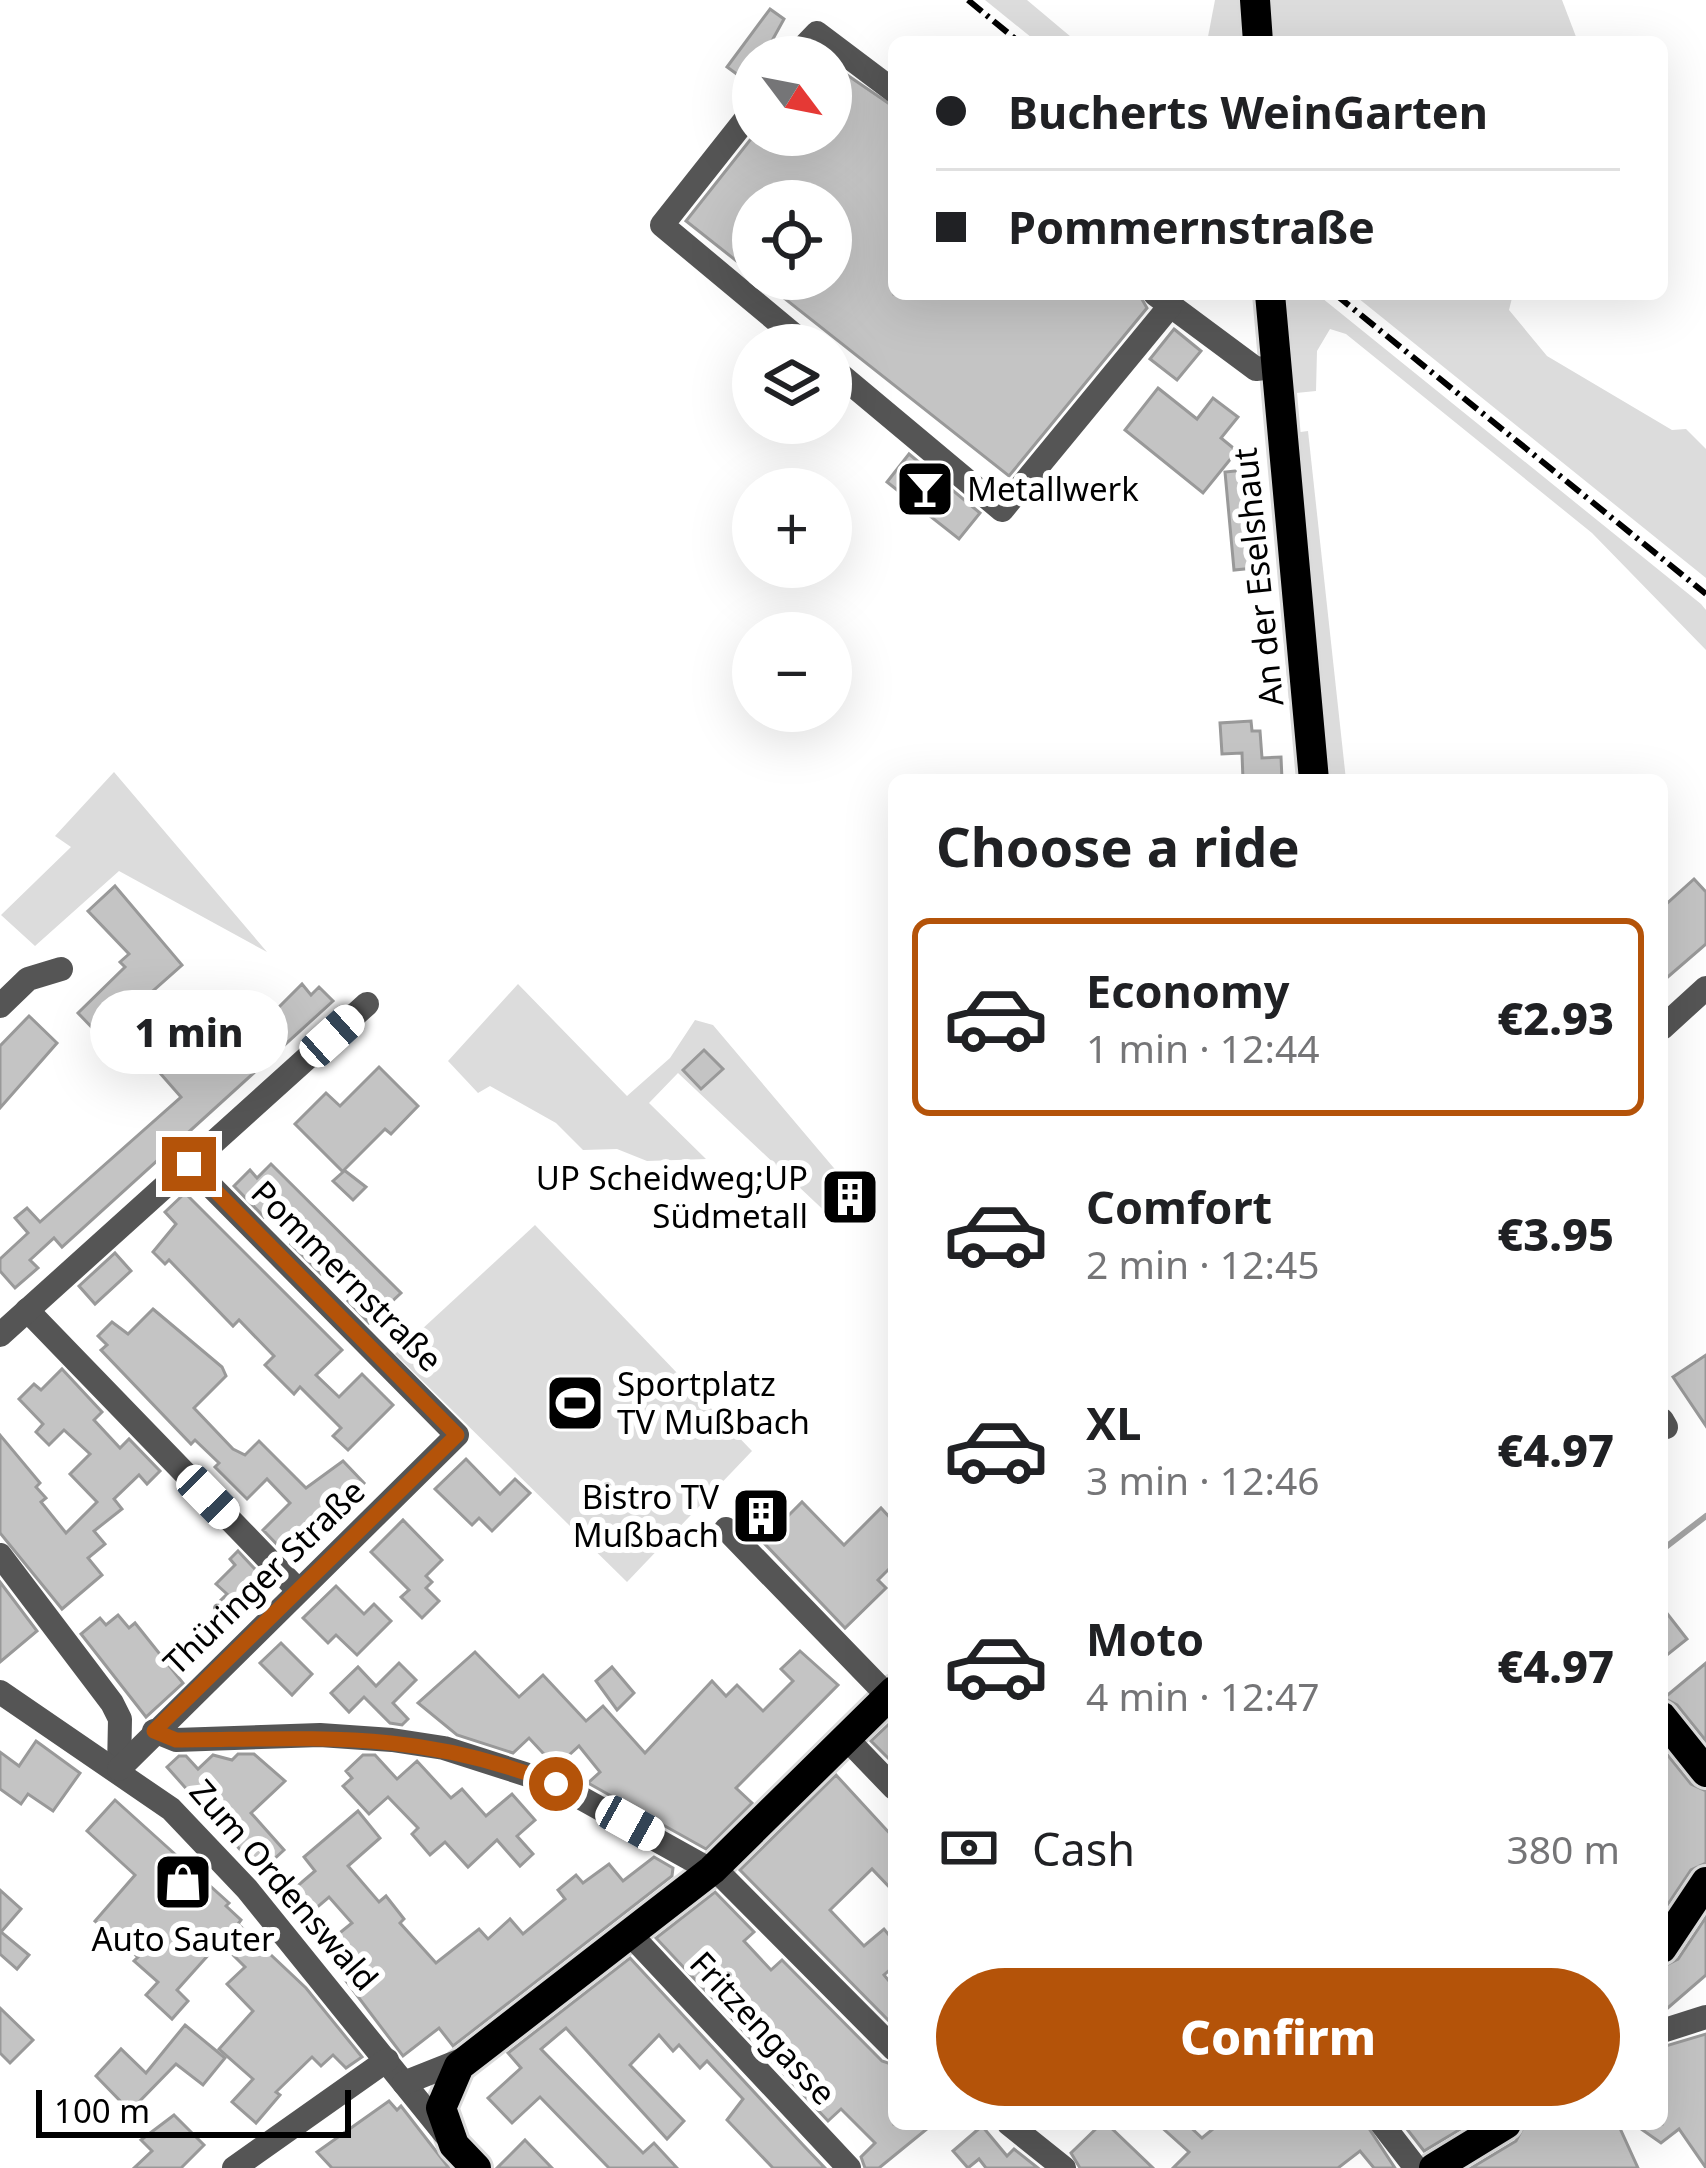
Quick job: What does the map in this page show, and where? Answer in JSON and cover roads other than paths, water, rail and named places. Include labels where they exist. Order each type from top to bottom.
[{"type":"main road","points":[[1256,0],[1258,36]]},
{"type":"main road","name":"An der Eselshaut","points":[[1270,300],[1313,774]]},
{"type":"main road","points":[[465,2157],[441,2102],[453,2074],[467,2058],[712,1870],[888,1697]]},
{"type":"main road","points":[[1668,1724],[1706,1772]]},
{"type":"main road","points":[[1668,1939],[1706,1882]]},
{"type":"main road","points":[[1434,2168],[1497,2130]]},
{"type":"street","points":[[852,59],[888,86]]},
{"type":"street","points":[[732,137],[662,225],[781,324]]},
{"type":"street","points":[[852,385],[1002,510],[1162,300],[1256,369],[1274,368]]},
{"type":"street","points":[[0,1006],[28,979],[61,969]]},
{"type":"street","points":[[1668,1023],[1706,988]]},
{"type":"street","points":[[0,1335],[367,1004]]},
{"type":"street","name":"Pommernstraße","points":[[189,1164],[457,1435]]},
{"type":"street","points":[[27,1310],[298,1590]]},
{"type":"street","name":"Thüringer Straße","points":[[119,1768],[457,1435]]},
{"type":"street","points":[[726,1529],[888,1691]]},
{"type":"street","points":[[0,1555],[112,1703],[120,1719],[119,1768]]},
{"type":"street","name":"Zum Ordenswald","points":[[0,1692],[119,1768],[213,1850],[465,2157]]},
{"type":"street","points":[[154,1731],[176,1740],[320,1735],[444,1748],[556,1784],[712,1870],[888,2043]]},
{"type":"street","points":[[845,1737],[888,1782]]},
{"type":"street","name":"Fritzengasse","points":[[629,1934],[849,2168]]},
{"type":"street","points":[[1668,2029],[1706,2018]]},
{"type":"street","points":[[404,2083],[467,2058]]},
{"type":"street","points":[[234,2168],[387,2060]]},
{"type":"street","points":[[1017,2130],[1064,2168]]},
{"type":"street","points":[[1387,2130],[1416,2168]]},
{"type":"waterway","points":[[1668,1545],[1706,1516]]},
{"type":"railway","points":[[968,0],[1012,36]]},
{"type":"railway","points":[[1342,300],[1706,594]]},
{"type":"place","name":"Metallwerk","points":[[925,489]]},
{"type":"place","name":"UP Scheidweg;UP Südmetall","points":[[850,1197]]},
{"type":"place","name":"Sportplatz TV Mußbach","points":[[575,1403]]},
{"type":"place","name":"Bistro TV Mußbach","points":[[761,1516]]},
{"type":"place","name":"Auto Sauter","points":[[183,1882]]}]
